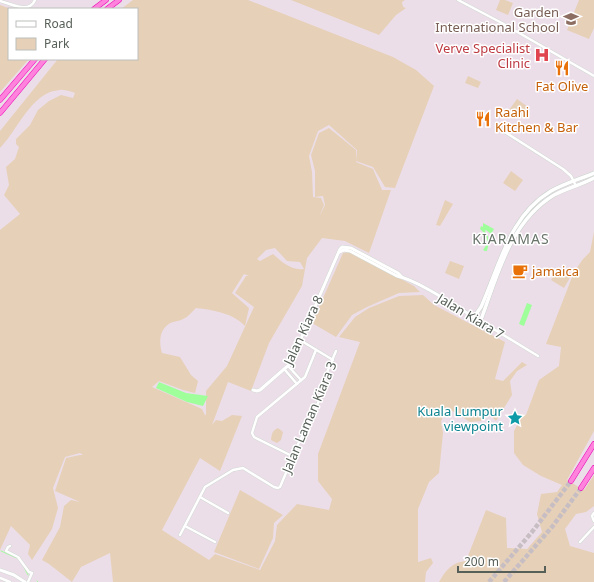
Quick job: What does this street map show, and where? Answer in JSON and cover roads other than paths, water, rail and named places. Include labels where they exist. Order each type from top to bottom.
[{"type":"highway","points":[[95,8],[106,0]]},
{"type":"highway","points":[[108,8],[119,0]]},
{"type":"highway","points":[[0,100],[34,60]]},
{"type":"highway","points":[[0,112],[44,60]]},
{"type":"highway","points":[[570,482],[594,444]]},
{"type":"highway","points":[[581,488],[594,468]]},
{"type":"main road","points":[[472,316],[476,314],[481,307],[511,233],[517,224],[536,202],[551,191],[594,173]]},
{"type":"main road","points":[[479,321],[482,317],[515,236],[536,209],[553,196],[594,178]]},
{"type":"street","points":[[0,1],[26,8],[30,7],[35,0]]},
{"type":"street","points":[[458,0],[500,22],[594,76]]},
{"type":"street","points":[[500,129],[563,169],[574,181],[576,186]]},
{"type":"street","name":"Jalan Kiara 8","points":[[253,390],[260,390],[288,366],[338,252],[342,247],[351,248],[398,273],[402,277]]},
{"type":"street","name":"Jalan Kiara 7","points":[[402,277],[425,288],[538,356]]},
{"type":"street","points":[[300,340],[333,360]]},
{"type":"street","points":[[292,456],[254,437],[252,433],[257,417],[305,377],[316,350]]},
{"type":"street","name":"Jalan Laman Kiara 3","points":[[180,535],[205,487],[232,470],[243,468],[274,487],[280,487],[292,456],[311,420],[323,391],[325,377],[336,351]]},
{"type":"street","points":[[288,366],[301,380]]},
{"type":"street","points":[[285,370],[297,384]]},
{"type":"street","points":[[200,497],[228,513]]},
{"type":"street","points":[[594,513],[592,516],[594,521]]},
{"type":"street","points":[[185,526],[214,542]]},
{"type":"street","points":[[580,542],[594,527]]},
{"type":"street","points":[[0,570],[27,582],[32,573],[29,572],[18,557],[6,551],[10,546]]},
{"type":"street","points":[[0,578],[10,582]]},
{"type":"waterway","points":[[1,551],[19,559]]},
{"type":"waterway","points":[[22,563],[28,575]]},
{"type":"tunnel","points":[[489,582],[532,532],[571,481]]},
{"type":"tunnel","points":[[504,582],[552,527],[581,488]]},
{"type":"place","name":"Garden International School","points":[[571,19]]},
{"type":"place","name":"Verve Specialist Clinic","points":[[542,55]]},
{"type":"place","name":"Fat Olive","points":[[562,68]]},
{"type":"place","name":"Raahi Kitchen & Bar","points":[[483,119]]},
{"type":"place","name":"jamaica","points":[[520,271]]},
{"type":"place","name":"Kuala Lumpur viewpoint","points":[[515,418]]},
{"type":"district","name":"KIARAMAS","points":[[511,239]]}]
